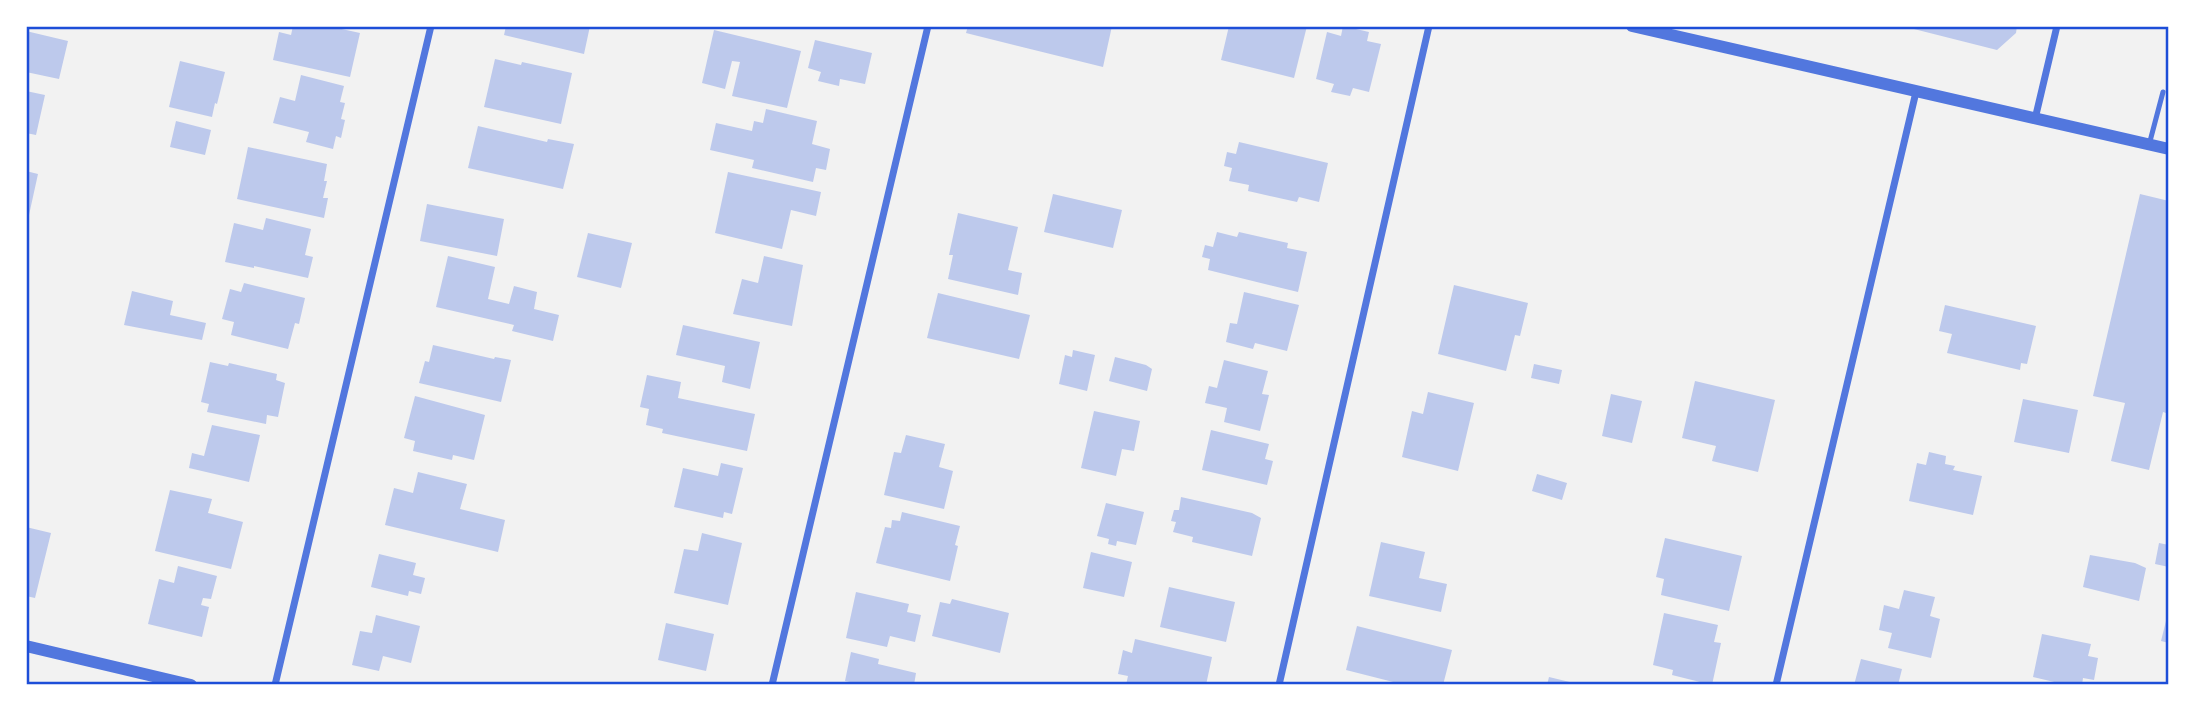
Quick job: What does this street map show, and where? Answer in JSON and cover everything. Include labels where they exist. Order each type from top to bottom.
[{"type":"street","points":[[275,685],[431,26]]},
{"type":"street","points":[[772,685],[928,26]]},
{"type":"street","points":[[1279,685],[1429,26]]},
{"type":"street","points":[[1632,26],[1686,32],[1916,92],[2169,149]]},
{"type":"street","points":[[2035,119],[2057,26]]},
{"type":"street","points":[[1776,685],[1916,92]]},
{"type":"street","points":[[26,646],[191,685]]},
{"type":"lane","points":[[2149,145],[2163,92]]},
{"type":"building","points":[[293,26],[328,26],[360,33],[350,77],[273,60],[279,32],[291,35]]},
{"type":"building","points":[[506,26],[590,26],[584,54],[504,35]]},
{"type":"building","points":[[968,26],[1112,26],[1103,67],[966,33]]},
{"type":"building","points":[[1229,26],[1307,26],[1294,78],[1221,60]]},
{"type":"building","points":[[1343,26],[1369,32],[1367,41],[1381,44],[1369,92],[1353,88],[1350,96],[1331,92],[1334,84],[1316,79],[1327,32],[1341,36]]},
{"type":"building","points":[[1902,26],[2017,26],[2016,33],[1997,50]]},
{"type":"building","points":[[714,30],[801,51],[787,108],[732,96],[740,62],[732,61],[725,89],[702,83]]},
{"type":"building","points":[[26,31],[68,41],[59,79],[26,72]]},
{"type":"building","points":[[815,40],[872,53],[865,84],[840,79],[839,86],[818,81],[821,72],[808,68]]},
{"type":"building","points":[[495,59],[572,73],[561,124],[484,107]]},
{"type":"building","points":[[180,61],[225,72],[212,117],[169,107]]},
{"type":"building","points":[[301,75],[344,86],[340,102],[345,103],[341,119],[345,120],[341,138],[336,136],[333,149],[306,142],[309,132],[273,123],[280,97],[295,101]]},
{"type":"building","points":[[26,91],[45,95],[36,135],[26,133]]},
{"type":"building","points":[[766,109],[817,121],[812,144],[830,149],[826,170],[816,168],[813,182],[752,168],[754,160],[710,150],[716,123],[752,131],[754,121],[763,123]]},
{"type":"building","points":[[176,121],[211,130],[205,155],[170,147]]},
{"type":"building","points":[[478,126],[547,142],[548,139],[574,144],[563,189],[468,168]]},
{"type":"building","points":[[1239,142],[1328,163],[1319,202],[1299,197],[1297,202],[1248,191],[1249,185],[1229,181],[1232,168],[1224,166],[1227,152],[1236,154]]},
{"type":"building","points":[[248,147],[327,164],[323,198],[328,198],[324,218],[237,199]]},
{"type":"building","points":[[26,171],[38,174],[29,215],[26,214]]},
{"type":"building","points":[[728,172],[821,192],[816,216],[791,210],[782,249],[715,233]]},
{"type":"building","points":[[1053,194],[1122,210],[1113,248],[1044,232]]},
{"type":"building","points":[[2140,194],[2169,201],[2169,414],[2163,412],[2149,470],[2111,461],[2125,403],[2093,396]]},
{"type":"building","points":[[427,204],[504,219],[497,256],[420,241]]},
{"type":"building","points":[[958,213],[1018,227],[1008,270],[1022,273],[1018,295],[948,279],[953,255],[949,255]]},
{"type":"building","points":[[266,218],[311,229],[305,255],[313,257],[308,278],[225,262],[234,223],[263,230]]},
{"type":"building","points":[[1217,232],[1237,237],[1239,232],[1288,243],[1287,248],[1307,252],[1298,292],[1208,270],[1210,259],[1202,257],[1205,245],[1213,247]]},
{"type":"building","points":[[588,233],[632,243],[621,288],[577,277]]},
{"type":"building","points":[[448,256],[495,267],[488,299],[509,304],[514,286],[537,292],[534,309],[559,315],[553,341],[512,331],[514,325],[436,307]]},
{"type":"building","points":[[764,256],[803,265],[792,326],[733,314],[742,279],[758,283]]},
{"type":"building","points":[[244,283],[305,298],[299,324],[295,323],[288,349],[231,335],[234,322],[222,319],[230,289],[241,292]]},
{"type":"building","points":[[1454,285],[1528,303],[1520,336],[1515,335],[1506,371],[1438,354]]},
{"type":"building","points":[[132,291],[173,301],[170,315],[206,323],[202,340],[124,325]]},
{"type":"building","points":[[1244,292],[1299,305],[1287,351],[1255,343],[1253,349],[1226,342],[1230,323],[1237,324]]},
{"type":"building","points":[[938,293],[1030,315],[1019,359],[927,338]]},
{"type":"building","points":[[1945,305],[2036,326],[2027,364],[2021,363],[2020,370],[1947,353],[1952,334],[1939,331]]},
{"type":"building","points":[[683,325],[760,342],[750,389],[722,382],[725,366],[676,355]]},
{"type":"building","points":[[433,345],[494,359],[511,360],[501,402],[419,383],[425,361],[429,362]]},
{"type":"building","points":[[1073,350],[1095,355],[1087,391],[1059,384],[1065,355],[1072,357]]},
{"type":"building","points":[[1115,357],[1152,369],[1147,391],[1109,381]]},
{"type":"building","points":[[1224,360],[1268,371],[1262,394],[1269,395],[1260,431],[1224,422],[1227,408],[1205,403],[1209,386],[1217,388]]},
{"type":"building","points":[[210,362],[228,366],[229,363],[277,374],[276,380],[285,383],[278,417],[267,415],[266,424],[207,412],[209,404],[201,402]]},
{"type":"building","points":[[1534,364],[1562,370],[1559,384],[1531,378]]},
{"type":"building","points":[[647,375],[681,382],[678,398],[755,414],[747,451],[662,433],[663,429],[646,425],[649,409],[640,407]]},
{"type":"building","points":[[1695,381],[1775,400],[1758,472],[1712,461],[1716,446],[1682,438]]},
{"type":"building","points":[[1428,392],[1474,403],[1458,471],[1402,457],[1412,411],[1423,414]]},
{"type":"building","points":[[1611,394],[1642,401],[1632,443],[1602,436]]},
{"type":"building","points":[[415,396],[485,415],[474,460],[453,455],[452,460],[413,451],[415,441],[404,438]]},
{"type":"building","points":[[2023,399],[2078,410],[2069,453],[2014,442]]},
{"type":"building","points":[[1094,411],[1140,421],[1134,451],[1122,449],[1116,476],[1081,468]]},
{"type":"building","points":[[212,425],[260,435],[249,482],[189,468],[192,453],[204,456]]},
{"type":"building","points":[[1211,430],[1269,444],[1265,459],[1273,461],[1267,485],[1202,470]]},
{"type":"building","points":[[906,435],[945,444],[939,467],[953,471],[944,509],[884,495],[894,452],[901,453]]},
{"type":"building","points":[[1929,452],[1946,456],[1945,464],[1955,466],[1953,470],[1982,476],[1973,515],[1909,501],[1917,463],[1926,465]]},
{"type":"building","points":[[721,463],[743,468],[732,514],[724,512],[723,518],[674,507],[683,468],[718,476]]},
{"type":"building","points":[[418,472],[467,484],[460,509],[505,520],[498,552],[385,525],[394,488],[413,493]]},
{"type":"building","points":[[1537,474],[1567,483],[1562,500],[1532,491]]},
{"type":"building","points":[[170,490],[212,499],[208,513],[243,522],[231,569],[155,551]]},
{"type":"building","points":[[1181,497],[1252,513],[1261,518],[1252,556],[1192,542],[1193,537],[1173,532],[1176,522],[1171,521],[1174,510],[1179,510]]},
{"type":"building","points":[[1106,503],[1144,512],[1136,545],[1117,541],[1116,546],[1108,544],[1109,539],[1097,536]]},
{"type":"building","points":[[902,512],[960,526],[950,581],[876,563],[885,527],[891,528],[892,520],[900,521]]},
{"type":"building","points":[[26,527],[51,533],[35,598],[26,596]]},
{"type":"building","points":[[702,533],[742,543],[728,605],[674,593],[684,549],[698,551]]},
{"type":"building","points":[[1665,538],[1742,556],[1729,611],[1661,595],[1664,579],[1656,577]]},
{"type":"building","points":[[1381,542],[1425,552],[1419,578],[1447,584],[1441,612],[1369,596]]},
{"type":"building","points":[[2159,543],[2169,545],[2169,567],[2155,564]]},
{"type":"building","points":[[1091,552],[1132,562],[1124,597],[1083,588]]},
{"type":"building","points":[[379,554],[416,563],[413,575],[425,578],[421,594],[409,591],[408,596],[371,587]]},
{"type":"building","points":[[2090,555],[2135,563],[2146,568],[2139,601],[2083,587]]},
{"type":"building","points":[[178,566],[217,576],[211,599],[203,598],[201,605],[209,607],[202,637],[148,624],[159,579],[174,583]]},
{"type":"building","points":[[1169,587],[1235,602],[1226,642],[1160,627]]},
{"type":"building","points":[[1904,590],[1935,597],[1930,616],[1940,619],[1931,658],[1888,648],[1892,633],[1879,630],[1884,605],[1899,609]]},
{"type":"building","points":[[856,592],[909,604],[907,612],[921,615],[915,642],[890,636],[887,647],[846,638]]},
{"type":"building","points":[[952,599],[1009,613],[1000,653],[932,636],[940,602],[950,604]]},
{"type":"building","points":[[1664,613],[1718,625],[1714,642],[1721,643],[1712,685],[1672,675],[1673,670],[1653,665]]},
{"type":"building","points":[[2169,614],[2169,643],[2161,641]]},
{"type":"building","points":[[376,615],[420,626],[411,663],[383,656],[379,671],[352,665],[360,631],[372,633]]},
{"type":"building","points":[[666,623],[714,634],[706,671],[658,660]]},
{"type":"building","points":[[1357,626],[1452,650],[1443,685],[1405,685],[1346,670]]},
{"type":"building","points":[[2042,634],[2091,644],[2088,656],[2098,658],[2094,680],[2083,678],[2082,685],[2067,685],[2033,677]]},
{"type":"building","points":[[1135,639],[1212,657],[1206,685],[1126,685],[1128,676],[1118,674],[1123,650],[1132,653]]},
{"type":"building","points":[[851,652],[879,659],[878,664],[916,673],[914,685],[849,685],[850,682],[845,681]]},
{"type":"building","points":[[1861,659],[1902,669],[1898,685],[1854,685]]},
{"type":"building","points":[[1549,677],[1578,684],[1578,685],[1547,685]]}]
